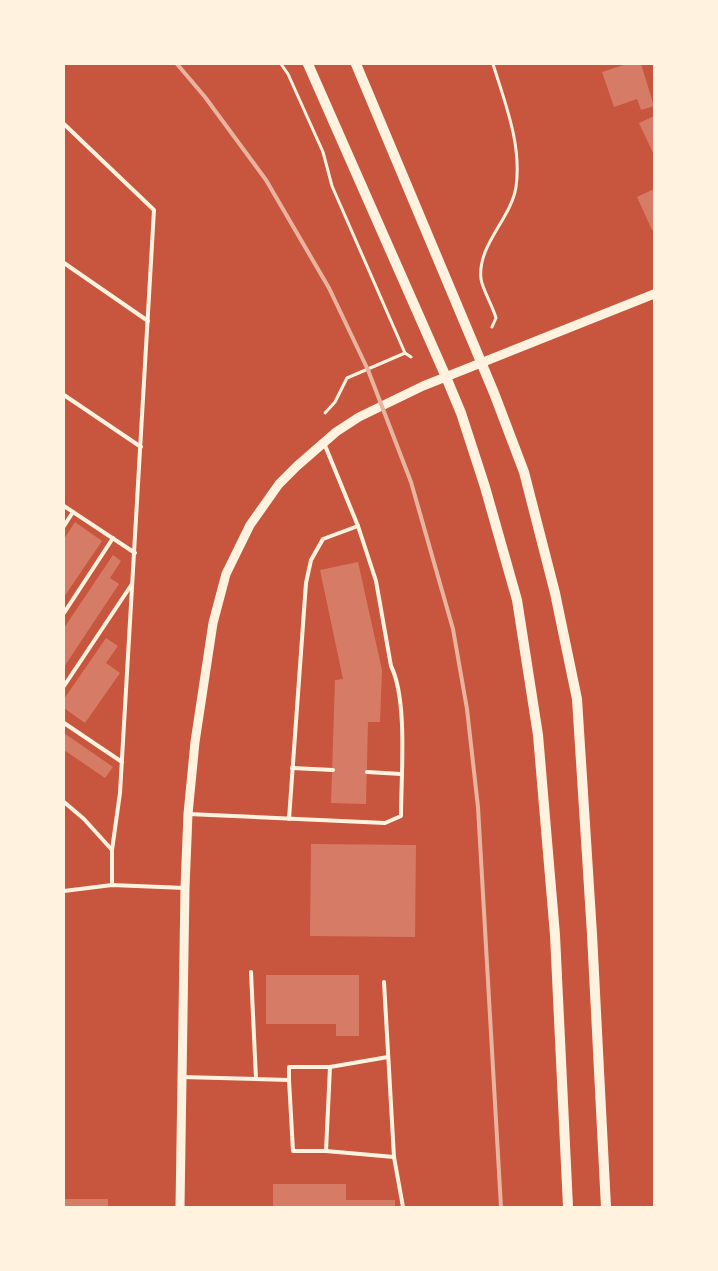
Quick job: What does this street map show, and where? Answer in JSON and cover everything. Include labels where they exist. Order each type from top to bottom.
[{"type":"main road","points":[[308,64],[446,377],[484,487],[517,600],[538,735],[554,935],[568,1207]]},
{"type":"main road","points":[[356,64],[494,393],[524,472],[555,593],[577,699],[592,934],[606,1207]]},
{"type":"street","points":[[180,1207],[188,814],[213,623],[226,574],[247,532],[262,506],[285,478],[336,432],[359,417],[423,386],[654,294]]},
{"type":"lane","points":[[64,124],[154,210],[122,762],[120,793],[112,850],[112,885]]},
{"type":"lane","points":[[64,263],[148,321]]},
{"type":"lane","points":[[64,395],[141,447]]},
{"type":"lane","points":[[188,814],[385,823],[401,816],[402,724],[397,677],[391,666],[376,581],[358,526],[324,443]]},
{"type":"lane","points":[[64,506],[134,553]]},
{"type":"lane","points":[[64,526],[74,512]]},
{"type":"lane","points":[[289,819],[306,583],[311,560],[323,539],[358,526]]},
{"type":"lane","points":[[64,613],[114,538]]},
{"type":"lane","points":[[64,686],[133,583]]},
{"type":"lane","points":[[64,723],[122,762]]},
{"type":"lane","points":[[292,768],[333,770]]},
{"type":"lane","points":[[367,772],[401,774]]},
{"type":"lane","points":[[64,802],[84,819],[112,850]]},
{"type":"lane","points":[[64,891],[112,885],[185,888]]},
{"type":"lane","points":[[251,972],[256,1079]]},
{"type":"lane","points":[[384,982],[394,1157],[403,1207]]},
{"type":"lane","points":[[388,1057],[330,1067],[289,1067],[293,1151],[326,1151],[394,1157]]},
{"type":"lane","points":[[326,1151],[330,1067]]},
{"type":"lane","points":[[182,1077],[289,1080]]},
{"type":"path","points":[[281,64],[288,74],[323,152],[332,186],[405,353],[411,357]]},
{"type":"path","points":[[492,327],[496,318],[481,279],[483,260],[513,201],[516,186],[512,125],[493,64]]},
{"type":"path","points":[[324,413],[335,402],[347,378],[405,353]]},
{"type":"building","points":[[627,64],[641,64],[654,106],[641,110],[637,99],[614,107],[602,72]]},
{"type":"building","points":[[654,116],[654,155],[639,123]]},
{"type":"building","points":[[654,189],[654,229],[652,230],[637,197]]},
{"type":"building","points":[[75,522],[102,541],[64,597],[64,539]]},
{"type":"building","points":[[113,555],[121,561],[110,578],[119,584],[64,667],[64,628]]},
{"type":"building","points":[[358,562],[382,670],[380,722],[368,722],[366,804],[331,803],[335,680],[343,679],[320,570]]},
{"type":"building","points":[[106,638],[118,646],[106,663],[120,673],[85,723],[64,708],[64,699]]},
{"type":"building","points":[[64,733],[113,767],[105,778],[64,750]]},
{"type":"building","points":[[311,844],[416,845],[415,937],[310,936]]},
{"type":"building","points":[[266,975],[359,975],[359,1036],[336,1036],[336,1024],[266,1024]]},
{"type":"building","points":[[273,1184],[346,1184],[346,1200],[395,1200],[395,1207],[273,1207]]},
{"type":"building","points":[[64,1199],[108,1199],[108,1207],[64,1207]]},
{"type":"railway","points":[[177,64],[205,97],[266,180],[329,288],[368,370],[411,482],[453,629],[467,709],[478,807],[501,1207]]}]
